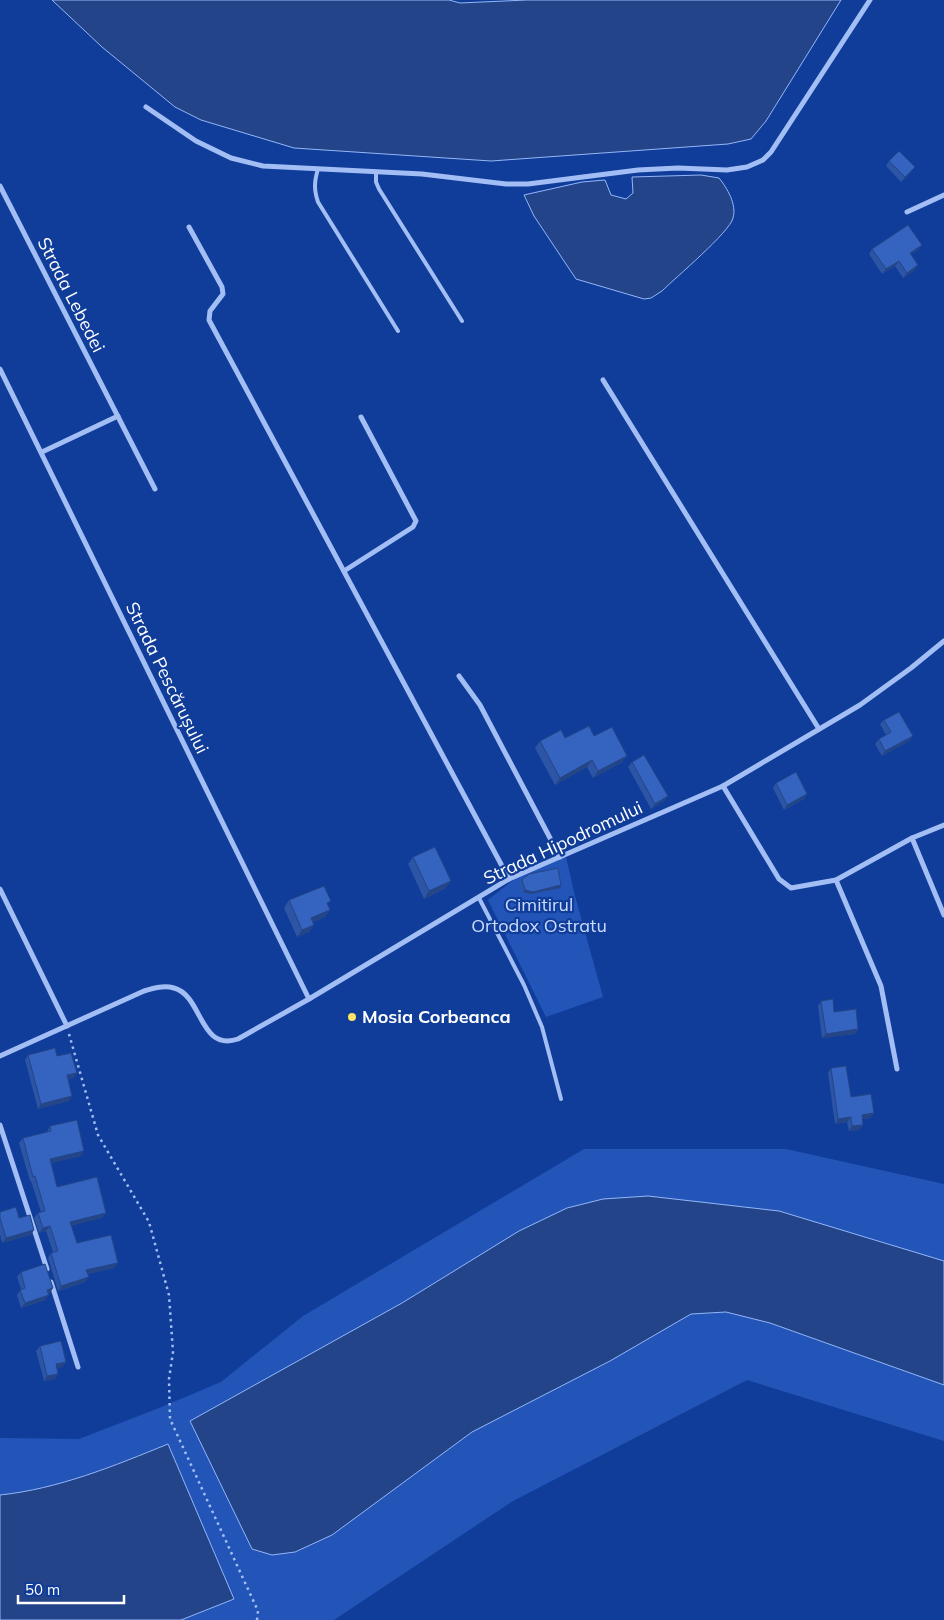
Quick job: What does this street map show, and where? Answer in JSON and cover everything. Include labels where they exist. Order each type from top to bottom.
[{"type":"street","points":[[146,107],[196,141],[230,158],[262,166],[422,174],[506,184],[528,184],[638,170],[678,168],[727,170],[747,167],[763,160],[771,152],[870,0]]},
{"type":"street","name":"Strada Lebedei","points":[[0,186],[155,489]]},
{"type":"street","points":[[907,212],[944,195]]},
{"type":"street","points":[[189,227],[222,287],[223,294],[210,311],[209,320],[509,879]]},
{"type":"street","name":"Strada Pescărușului","points":[[0,369],[309,999]]},
{"type":"street","points":[[603,380],[819,729]]},
{"type":"street","points":[[42,452],[118,416]]},
{"type":"street","points":[[344,571],[413,527],[416,521],[361,417]]},
{"type":"street","name":"Strada Hipodromului","points":[[67,1026],[144,991],[160,986],[175,988],[184,993],[209,1032],[217,1040],[229,1042],[238,1039],[309,999],[509,879],[723,786],[860,705],[944,641]]},
{"type":"street","points":[[459,676],[480,705],[560,857]]},
{"type":"street","points":[[723,786],[779,879],[791,888],[836,880],[912,838],[944,825]]},
{"type":"street","points":[[912,838],[944,915]]},
{"type":"street","points":[[836,880],[881,986],[897,1069]]},
{"type":"street","points":[[0,889],[67,1026],[0,1056]]},
{"type":"street","points":[[0,1124],[78,1367]]},
{"type":"lane","points":[[318,169],[314,181],[314,192],[318,202],[398,330]]},
{"type":"lane","points":[[376,172],[376,182],[379,189],[462,321]]},
{"type":"lane","points":[[479,898],[524,985],[542,1027],[561,1099]]},
{"type":"path","points":[[67,1026],[98,1135],[149,1222],[168,1295],[173,1352],[169,1379],[170,1419],[258,1611],[257,1620]]},
{"type":"green space","name":"Cimitirul Ortodox Ostratu","points":[[566,857],[603,997],[546,1017],[488,900],[518,876]]},
{"type":"green space","points":[[584,1149],[786,1149],[944,1184],[944,1441],[747,1380],[513,1501],[334,1620],[0,1620],[0,1438],[79,1439],[221,1382],[303,1316]]},
{"type":"shaded area","points":[[52,0],[449,0],[460,3],[527,0],[841,0],[766,121],[751,139],[728,144],[491,161],[294,148],[201,120],[175,107],[102,47]]},
{"type":"shaded area","points":[[701,175],[719,178],[728,191],[734,207],[730,225],[713,244],[662,291],[651,298],[644,299],[576,279],[534,216],[524,195],[582,182],[605,180],[611,195],[626,199],[633,193],[632,177]]},
{"type":"shaded area","points":[[648,1196],[779,1211],[944,1261],[944,1385],[770,1323],[726,1312],[691,1314],[610,1361],[472,1432],[332,1535],[295,1552],[272,1555],[252,1549],[190,1421],[402,1303],[519,1231],[567,1208],[603,1199]]},
{"type":"shaded area","points":[[168,1444],[234,1599],[181,1620],[0,1620],[0,1495],[43,1488],[86,1476]]},
{"type":"building","points":[[899,151],[915,167],[905,177],[889,161]]},
{"type":"building","points":[[908,225],[922,245],[910,253],[918,265],[907,273],[899,261],[886,269],[872,249]]},
{"type":"building","points":[[899,712],[913,736],[885,751],[879,739],[891,732],[884,720]]},
{"type":"building","points":[[589,726],[594,736],[612,727],[627,756],[598,771],[592,760],[560,778],[540,741],[561,730],[565,738]]},
{"type":"building","points":[[644,755],[668,796],[655,804],[632,762]]},
{"type":"building","points":[[796,772],[807,794],[787,805],[776,783]]},
{"type":"building","points":[[435,847],[451,881],[429,891],[413,857]]},
{"type":"building","points":[[558,868],[561,885],[533,892],[525,890],[522,880],[529,874]]},
{"type":"building","points":[[324,886],[331,901],[327,903],[330,910],[311,918],[314,925],[302,930],[289,900]]},
{"type":"building","points":[[833,999],[834,1012],[856,1009],[858,1029],[826,1034],[821,1001]]},
{"type":"building","points":[[55,1048],[57,1056],[71,1053],[77,1073],[67,1075],[72,1096],[41,1104],[28,1055]]},
{"type":"building","points":[[846,1066],[851,1097],[871,1094],[874,1113],[862,1115],[863,1125],[852,1126],[851,1117],[838,1119],[831,1068]]},
{"type":"building","points":[[77,1120],[84,1151],[50,1159],[57,1187],[97,1177],[106,1213],[70,1222],[77,1243],[111,1235],[118,1263],[86,1270],[89,1277],[61,1286],[51,1253],[58,1251],[50,1226],[43,1228],[38,1213],[45,1211],[35,1176],[33,1177],[23,1138],[51,1131],[50,1126]]},
{"type":"building","points":[[16,1207],[19,1218],[30,1215],[34,1230],[6,1238],[0,1212]]},
{"type":"building","points":[[45,1264],[53,1288],[47,1290],[49,1295],[25,1303],[20,1290],[25,1288],[21,1272]]},
{"type":"building","points":[[61,1341],[66,1362],[56,1364],[58,1374],[47,1376],[40,1346]]},
{"type":"place","name":"Mosia Corbeanca","points":[[352,1017]]}]
